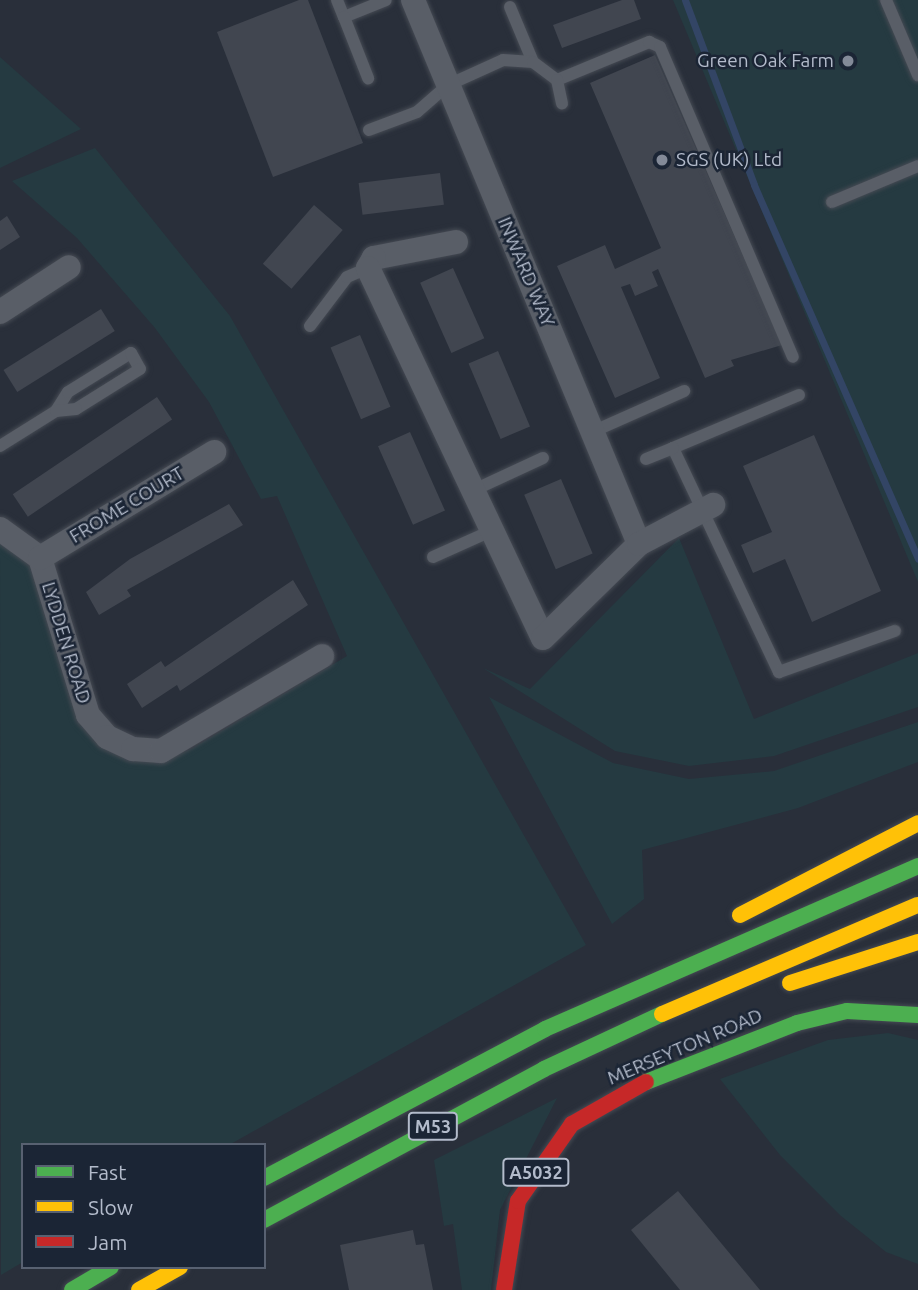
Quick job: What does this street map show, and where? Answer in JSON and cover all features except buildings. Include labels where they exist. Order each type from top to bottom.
[{"type":"main road","points":[[726,923],[918,823]]},
{"type":"main road","points":[[591,1003],[661,976],[918,866]]},
{"type":"main road","points":[[608,1045],[680,1005],[918,905]]},
{"type":"main road","points":[[773,990],[918,942]]},
{"type":"main road","points":[[591,1003],[653,960]]},
{"type":"main road","name":"M53","points":[[266,1177],[591,1003]]},
{"type":"main road","points":[[608,1045],[689,1022],[725,1008]]},
{"type":"main road","name":"MERSEYTON ROAD","points":[[504,1290],[518,1201],[549,1149],[572,1124],[626,1092],[712,1055],[847,1011],[918,1015]]},
{"type":"main road","name":"M53","points":[[266,1219],[544,1069],[608,1045]]},
{"type":"main road","points":[[72,1290],[108,1269]]},
{"type":"main road","points":[[139,1290],[176,1269]]},
{"type":"street","name":"INWARD WAY","points":[[413,0],[639,544]]},
{"type":"street","points":[[456,242],[374,258],[368,268],[543,638],[639,544],[708,508]]},
{"type":"street","points":[[0,312],[69,267]]},
{"type":"street","name":"FROME COURT","points":[[40,558],[214,452]]},
{"type":"street","name":"LYDDEN ROAD","points":[[0,529],[40,558],[88,715],[107,737],[133,749],[161,751],[322,656]]},
{"type":"lane","points":[[337,0],[368,78]]},
{"type":"lane","points":[[344,17],[386,0]]},
{"type":"lane","points":[[886,0],[918,75]]},
{"type":"lane","points":[[510,7],[533,62],[557,80],[562,103]]},
{"type":"lane","points":[[557,80],[649,42],[660,47],[793,357]]},
{"type":"lane","points":[[369,130],[417,112],[448,85],[503,60],[533,62]]},
{"type":"lane","points":[[832,202],[918,166]]},
{"type":"lane","points":[[310,326],[347,277],[368,268]]},
{"type":"lane","points":[[0,446],[56,411],[68,392],[131,353],[140,369],[76,409],[56,411]]},
{"type":"lane","points":[[96,397],[102,371]]},
{"type":"lane","points":[[592,432],[684,391]]},
{"type":"lane","points":[[646,458],[799,395]]},
{"type":"lane","points":[[673,448],[708,508],[779,672],[820,652],[834,657],[895,631]]},
{"type":"lane","points":[[474,491],[543,458]]},
{"type":"lane","points":[[433,557],[493,530]]},
{"type":"shaded area","points":[[673,0],[918,0],[918,582]]},
{"type":"shaded area","points":[[0,57],[81,129],[0,168]]},
{"type":"shaded area","points":[[95,148],[230,316],[586,945],[233,1143],[21,1143],[21,1263],[1,1275],[0,537],[35,564],[82,719],[164,759],[191,749],[347,656],[277,496],[261,499],[209,402],[155,328],[77,238],[12,181]]},
{"type":"shaded area","points":[[679,538],[754,719],[918,653],[918,707],[774,756],[689,766],[615,751],[483,668],[530,689]]},
{"type":"shaded area","points":[[489,697],[613,763],[689,779],[774,771],[918,722],[918,762],[798,808],[642,850],[644,899],[612,924]]},
{"type":"shaded area","points":[[888,1033],[918,1040],[918,1264],[886,1252],[841,1216],[780,1155],[720,1079],[828,1040]]},
{"type":"shaded area","points":[[557,1098],[500,1210],[491,1290],[462,1290],[453,1224],[444,1226],[434,1160]]},
{"type":"waterway","points":[[685,0],[754,185],[918,559]]},
{"type":"traffic: fast","points":[[266,1177],[545,1029],[918,866]]},
{"type":"traffic: fast","points":[[646,1082],[797,1023],[847,1011],[918,1015]]},
{"type":"traffic: fast","points":[[266,1219],[544,1069],[662,1014]]},
{"type":"traffic: fast","points":[[72,1290],[108,1269]]},
{"type":"traffic: slow","points":[[740,915],[918,823]]},
{"type":"traffic: slow","points":[[662,1014],[918,905]]},
{"type":"traffic: slow","points":[[790,983],[918,942]]},
{"type":"traffic: slow","points":[[139,1290],[176,1269]]},
{"type":"traffic: jam","points":[[504,1290],[518,1201],[572,1124],[646,1082]]},
{"type":"place","name":"Green Oak Farm","points":[[848,61]]},
{"type":"place","name":"SGS (UK) Ltd","points":[[662,160]]}]
